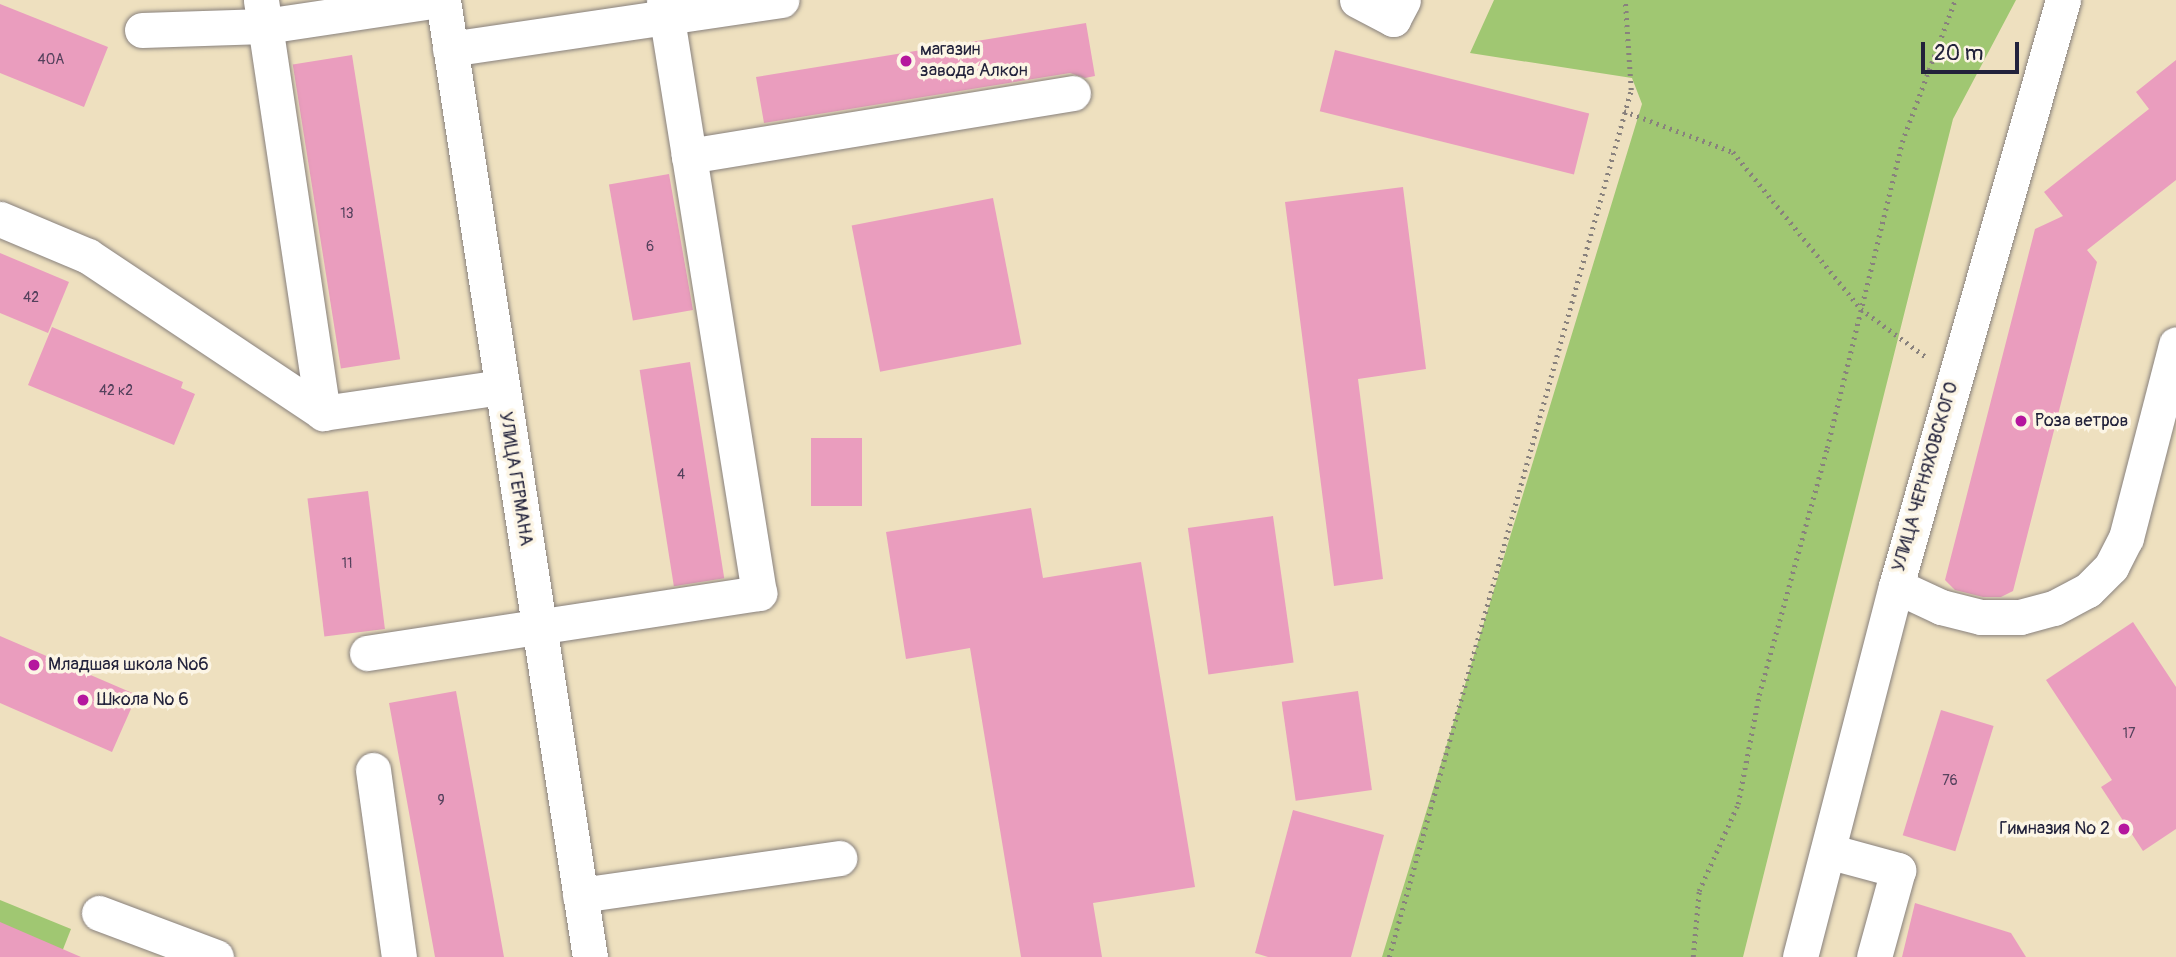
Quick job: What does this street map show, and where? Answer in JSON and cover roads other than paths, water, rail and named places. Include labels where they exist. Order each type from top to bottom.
[{"type":"street","points":[[142,30],[263,13],[441,0]]},
{"type":"street","name":"УЛИЦА ГЕРМАНА","points":[[441,0],[590,957]]},
{"type":"street","points":[[450,49],[665,9],[781,0]]},
{"type":"street","points":[[1357,0],[1393,19],[1403,0]]},
{"type":"street","name":"УЛИЦА ЧЕРНЯХОВСКОГО","points":[[1800,957],[1896,586],[2063,0]]},
{"type":"street","points":[[368,653],[760,593],[665,9]]},
{"type":"street","points":[[263,13],[323,413]]},
{"type":"street","points":[[689,156],[1073,93]]},
{"type":"street","points":[[0,219],[88,256],[323,413],[501,387]]},
{"type":"street","points":[[1896,586],[1941,607],[1981,617],[2020,617],[2054,608],[2088,590],[2111,567],[2126,538],[2176,344]]},
{"type":"street","points":[[373,770],[400,957]]},
{"type":"street","points":[[1828,851],[1898,870],[1874,957]]},
{"type":"street","points":[[580,895],[839,858]]},
{"type":"street","points":[[99,913],[216,957]]},
{"type":"place","name":"магазин завода Алкон","points":[[906,61]]},
{"type":"place","name":"Роза ветров","points":[[2021,421]]},
{"type":"place","name":"Младшая школа №6","points":[[34,665]]},
{"type":"place","name":"Школа № 6","points":[[83,700]]},
{"type":"place","name":"Гимназия № 2","points":[[2124,829]]}]
